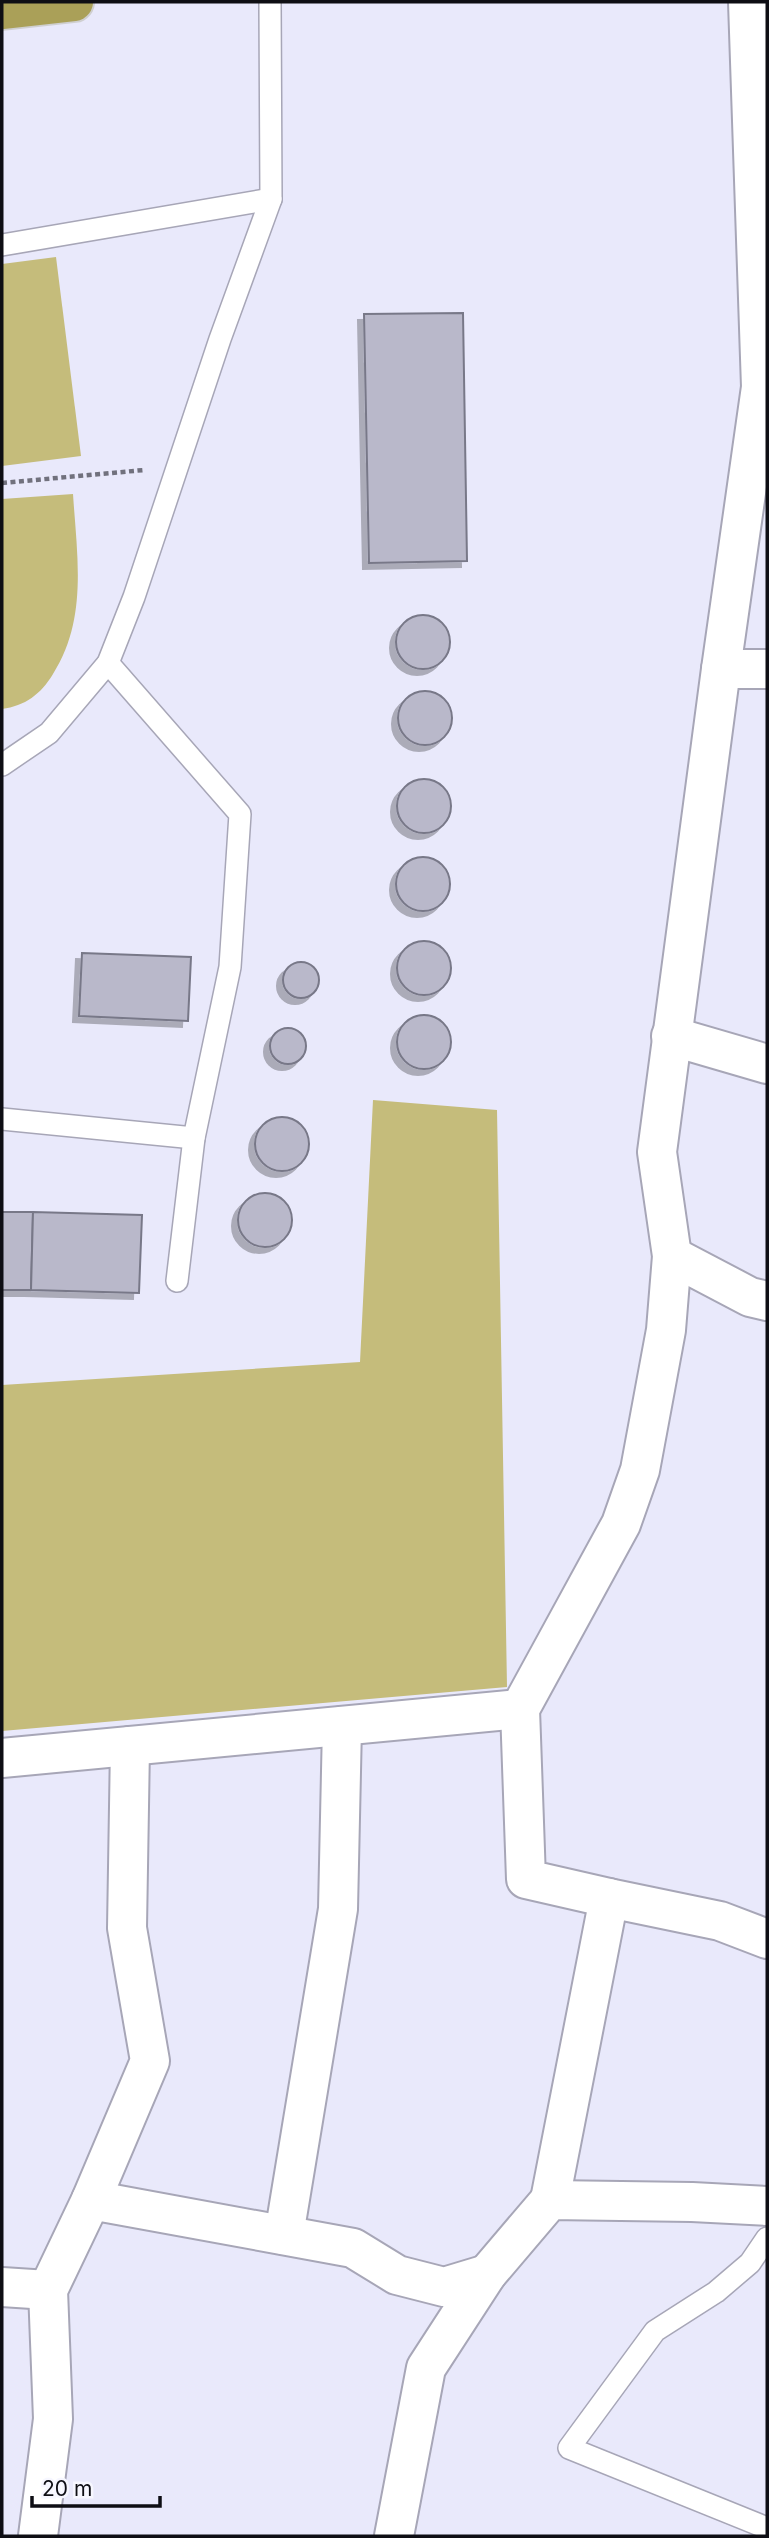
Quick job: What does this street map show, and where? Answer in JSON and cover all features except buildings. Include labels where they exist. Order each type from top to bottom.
[{"type":"highway","points":[[2,10],[74,2]]},
{"type":"street","points":[[748,2],[761,387],[720,669],[657,1152],[673,1256],[666,1330],[640,1471],[621,1524],[520,1709],[526,1879],[720,1921],[767,1940]]},
{"type":"street","points":[[720,669],[767,669]]},
{"type":"street","points":[[671,1036],[767,1064]]},
{"type":"street","points":[[673,1256],[750,1297],[767,1301]]},
{"type":"street","points":[[2,1758],[520,1709]]},
{"type":"street","points":[[284,2235],[338,1909],[342,1726]]},
{"type":"street","points":[[38,2536],[53,2419],[48,2290],[91,2200],[150,2061],[127,1928],[130,1746]]},
{"type":"street","points":[[394,2536],[426,2368],[487,2274],[550,2200],[609,1898]]},
{"type":"street","points":[[91,2200],[353,2248],[397,2275],[444,2287],[487,2274]]},
{"type":"street","points":[[550,2200],[767,2206]]},
{"type":"street","points":[[2,2287],[48,2290]]},
{"type":"lane","points":[[2,765],[49,733],[108,663],[134,597],[220,339],[271,199],[270,2]]},
{"type":"lane","points":[[2,245],[271,199]]},
{"type":"lane","points":[[108,663],[240,814],[230,967],[194,1138],[177,1281]]},
{"type":"lane","points":[[2,1119],[194,1138]]},
{"type":"lane","points":[[767,2238],[750,2263],[716,2292],[656,2331],[569,2448],[767,2528]]},
{"type":"path","points":[[2,483],[177,467]]},
{"type":"shaded area","points":[[56,257],[81,456],[2,466],[2,264]]},
{"type":"shaded area","points":[[73,494],[78,587],[76,609],[64,653],[53,674],[32,698],[2,709],[2,499]]},
{"type":"shaded area","points":[[373,1100],[497,1110],[507,1687],[2,1731],[2,1385],[360,1362]]}]
